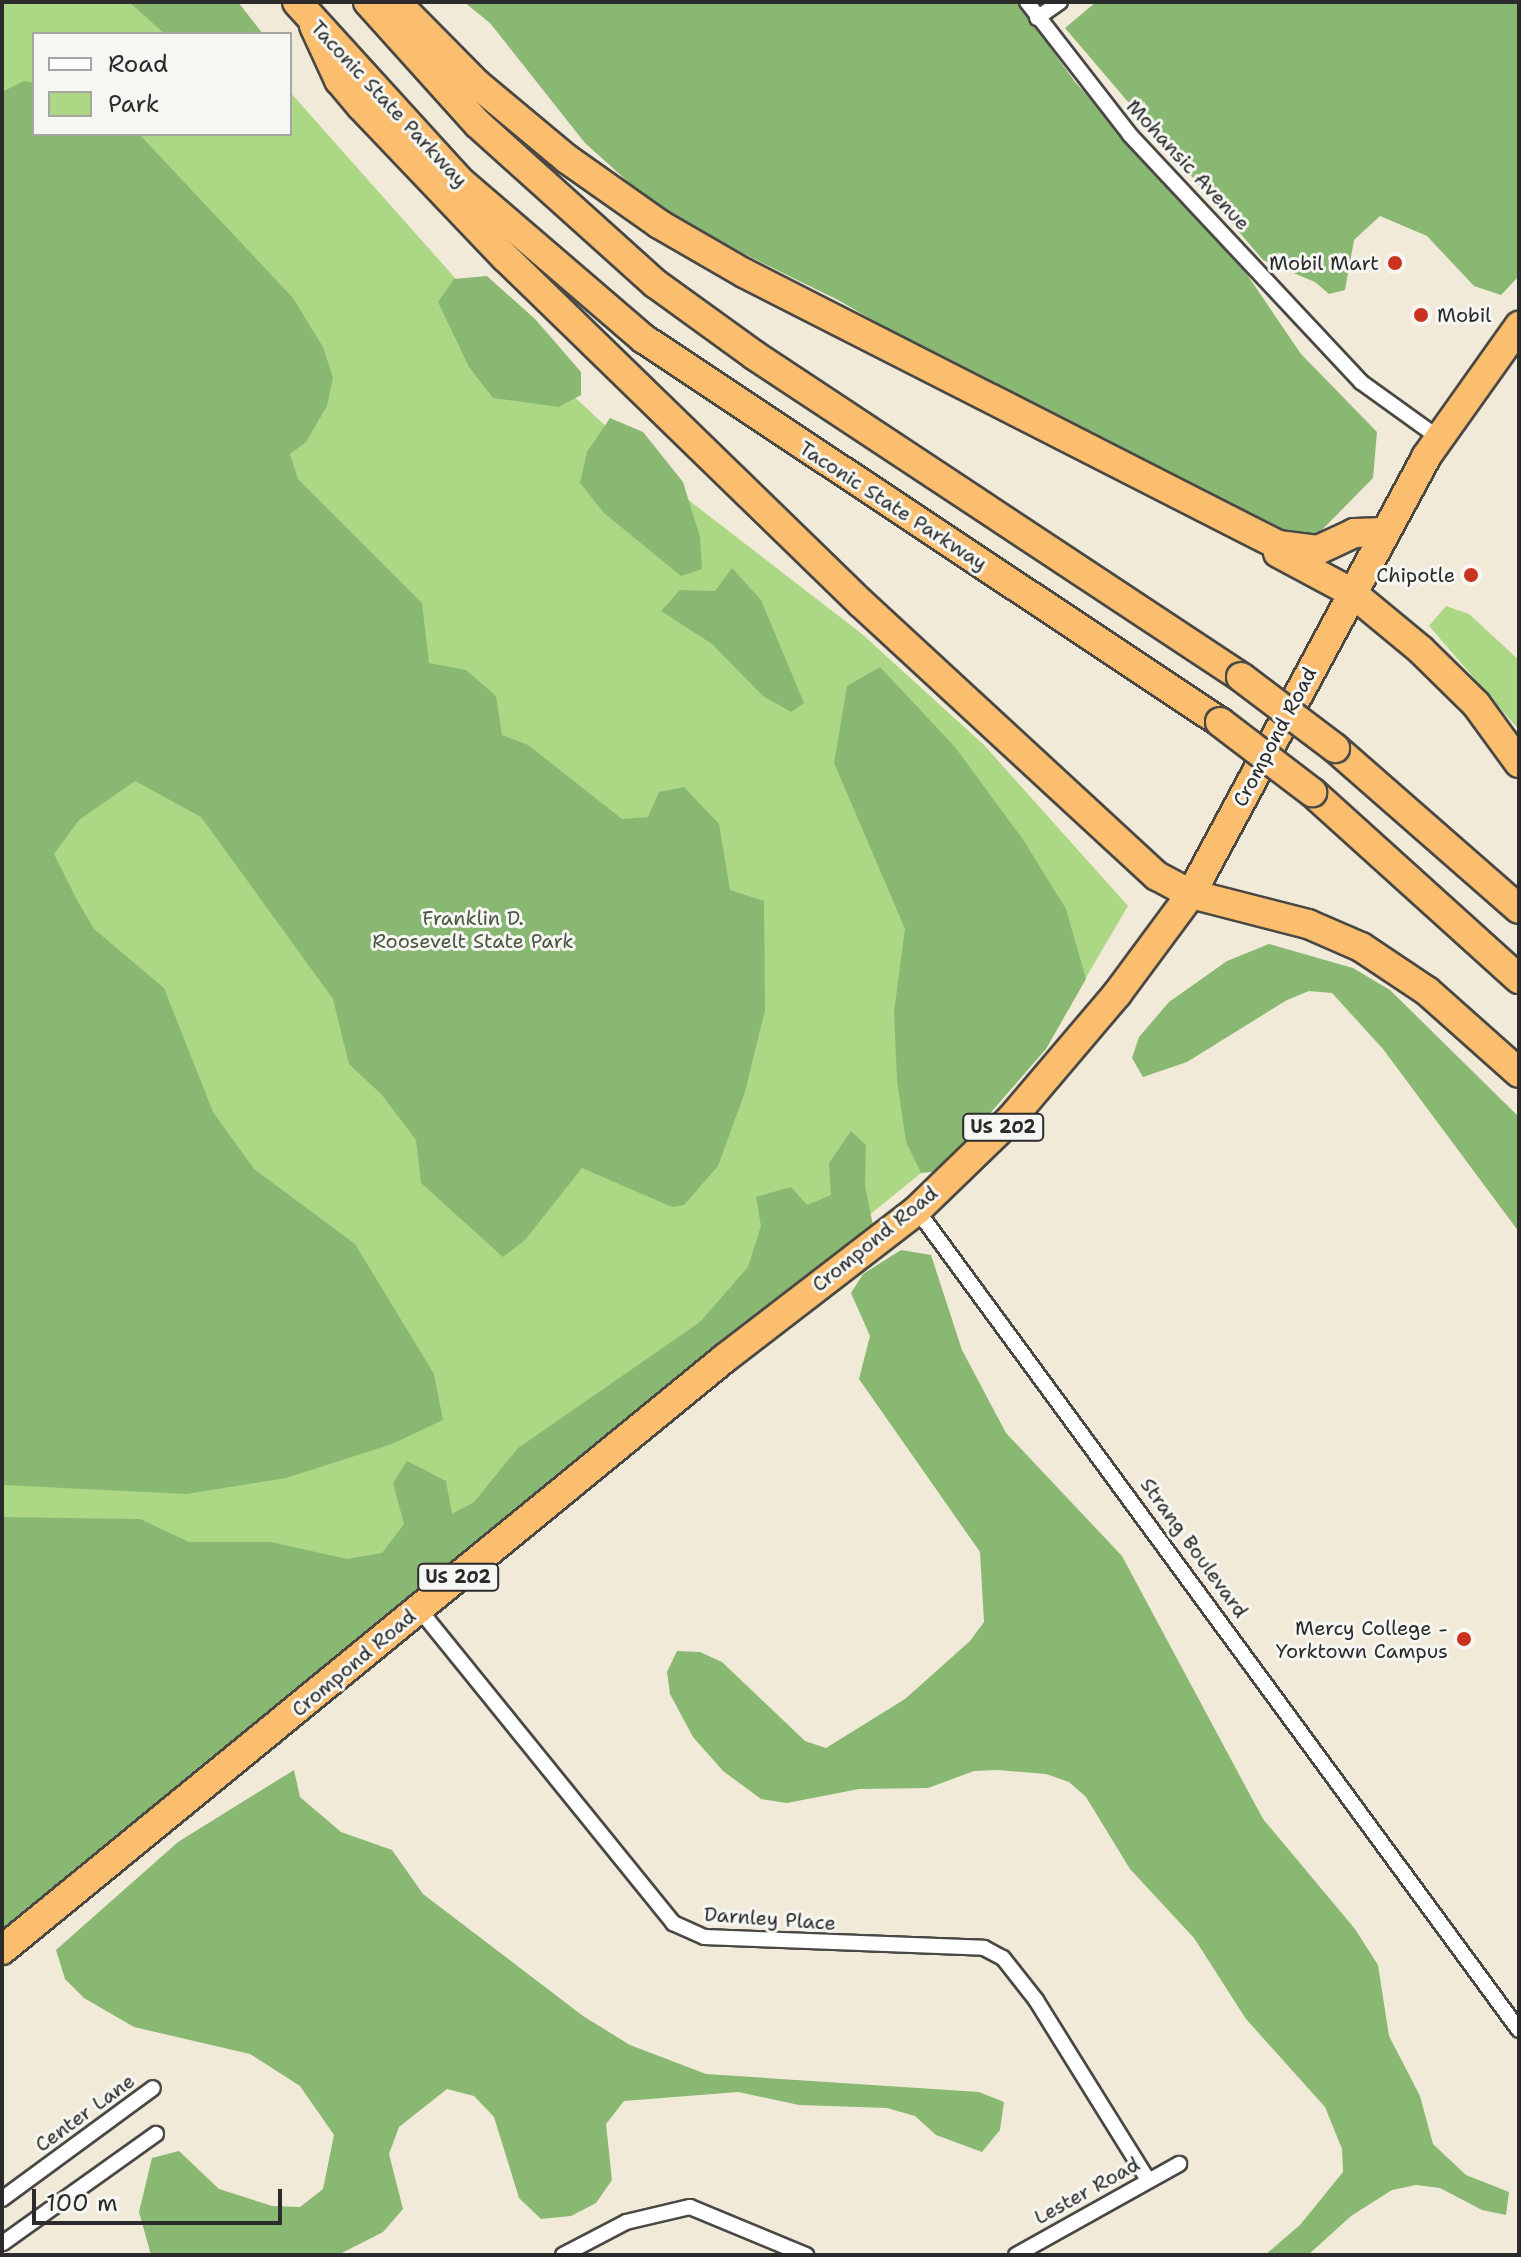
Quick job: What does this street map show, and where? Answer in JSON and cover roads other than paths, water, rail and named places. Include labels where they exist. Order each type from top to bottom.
[{"type":"highway","name":"Taconic State Parkway","points":[[297,2],[314,26],[482,202],[644,339],[1220,722],[1312,792],[1519,979]]},
{"type":"highway","points":[[368,2],[510,155],[656,284],[779,372],[1241,677],[1335,748],[1519,909]]},
{"type":"highway","points":[[396,2],[522,123],[659,224],[744,273],[1208,512],[1351,592],[1462,688],[1519,763]]},
{"type":"highway","points":[[314,26],[339,80],[361,106],[536,288],[874,615],[1157,876],[1191,894],[1308,924],[1361,947],[1427,991],[1519,1073]]},
{"type":"highway","name":"Crompond Road","points":[[2,1950],[725,1358],[917,1210],[1049,1077],[1191,894],[1351,592],[1439,438],[1519,326]]},
{"type":"highway","points":[[1208,512],[1299,550],[1328,548],[1354,533],[1385,532]]},
{"type":"street","name":"Mohansic Avenue","points":[[1027,2],[1130,135],[1361,382],[1439,438]]},
{"type":"street","points":[[1037,18],[1060,2]]},
{"type":"street","name":"Strang Boulevard","points":[[917,1210],[1519,2030]]},
{"type":"street","name":"Darnley Place","points":[[419,1609],[673,1923],[704,1937],[984,1948],[1003,1958],[1036,2000],[1148,2180]]},
{"type":"street","name":"Center Lane","points":[[2,2199],[153,2088]]},
{"type":"street","points":[[11,2255],[2,2243],[156,2134]]},
{"type":"street","name":"Lester Road","points":[[1016,2255],[1179,2164]]},
{"type":"street","points":[[563,2255],[626,2222],[690,2207],[806,2255]]},
{"type":"place","name":"Mobil Mart","points":[[1395,263]]},
{"type":"place","name":"Mobil","points":[[1421,315]]},
{"type":"place","name":"Chipotle","points":[[1471,575]]},
{"type":"place","name":"Mercy College - Yorktown Campus","points":[[1464,1639]]},
{"type":"park label","name":"Franklin D. Roosevelt State Park","points":[[473,930]]}]
